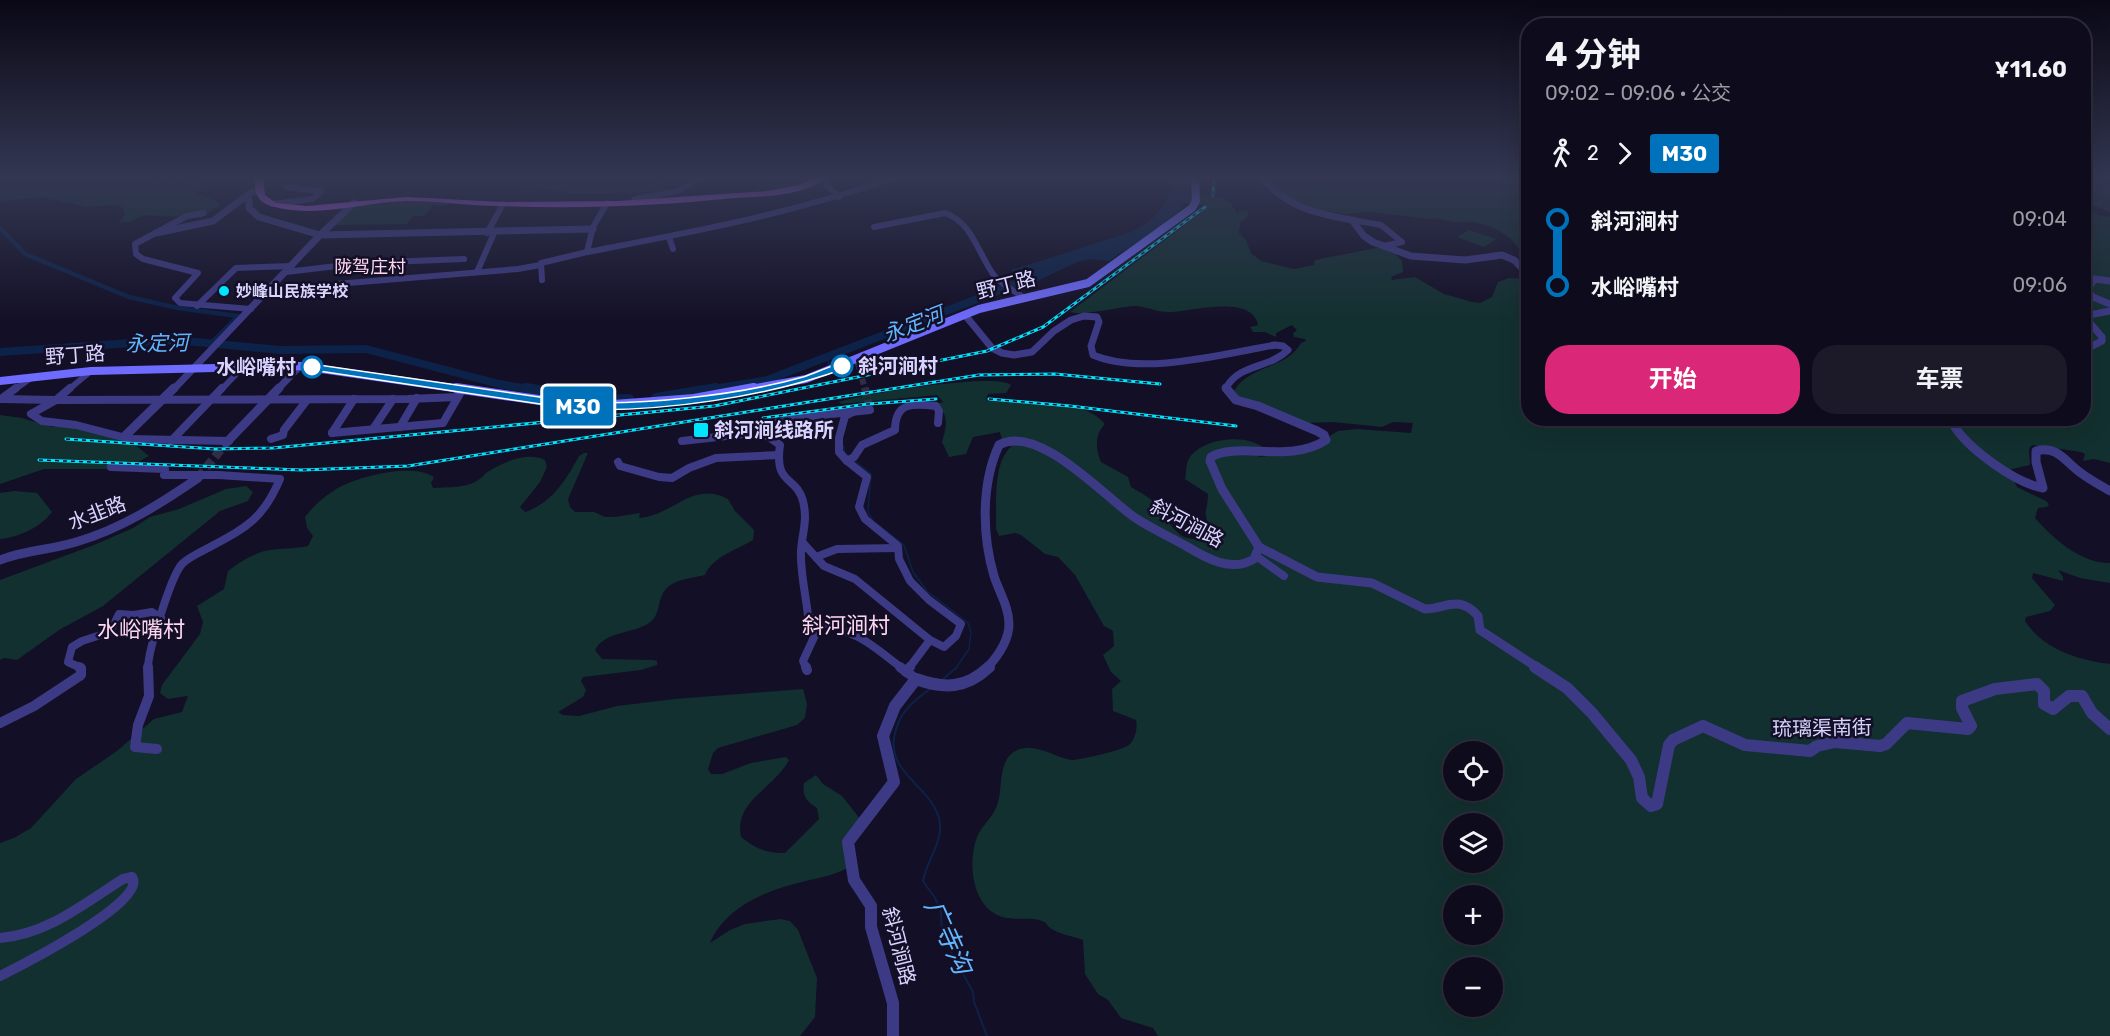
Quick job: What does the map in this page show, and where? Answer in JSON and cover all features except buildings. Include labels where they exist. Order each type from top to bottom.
[{"type":"main road","name":"野丁路","points":[[0,381],[91,371],[300,366],[574,405],[602,407],[694,399],[806,379],[1021,295],[1088,283],[1167,226]]},
{"type":"street","points":[[168,226],[135,244],[136,254],[143,259],[198,273],[175,298],[180,303],[251,309]]},
{"type":"street","points":[[156,233],[190,226]]},
{"type":"street","points":[[291,226],[320,235],[593,229]]},
{"type":"street","points":[[125,436],[164,400],[329,226]]},
{"type":"street","points":[[477,272],[493,226]]},
{"type":"street","points":[[587,252],[594,226]]},
{"type":"street","points":[[336,284],[540,265],[587,252],[721,226]]},
{"type":"street","points":[[964,226],[994,276],[1021,295]]},
{"type":"street","points":[[1357,226],[1364,236],[1384,246],[1420,258],[1465,260],[1502,255],[1514,260],[1521,267]]},
{"type":"street","points":[[1383,226],[1402,242],[1384,246]]},
{"type":"street","points":[[669,237],[673,249]]},
{"type":"street","points":[[286,272],[362,263],[464,259]]},
{"type":"street","points":[[540,265],[542,280]]},
{"type":"street","points":[[197,306],[236,268],[292,266]]},
{"type":"street","points":[[2091,284],[2095,279],[2110,281]]},
{"type":"street","points":[[2091,295],[2110,304]]},
{"type":"street","points":[[2091,315],[2110,311]]},
{"type":"street","name":"斜河涧路","points":[[893,1036],[893,1003],[871,927],[871,906],[854,880],[848,842],[894,782],[883,736],[911,675],[945,688],[960,686],[977,679],[999,655],[1009,627],[1006,607],[990,557],[987,513],[989,471],[997,449],[1004,442],[1021,441],[1041,447],[1137,518],[1207,558],[1223,564],[1239,565],[1258,552],[1222,489],[1210,461],[1211,457],[1219,452],[1302,450],[1322,444],[1326,440],[1324,435],[1317,431],[1258,406],[1236,400],[1226,388],[1228,383],[1244,369],[1284,355],[1288,352],[1285,346],[1275,345],[1172,363],[1109,362],[1092,355],[1091,346],[1099,322],[1096,317],[1088,316],[1063,325],[1050,334],[1034,352],[1022,355],[1007,354],[990,346],[965,315]]},
{"type":"street","points":[[2091,325],[2103,341],[2091,347]]},
{"type":"street","points":[[857,360],[860,370]]},
{"type":"street","points":[[91,371],[56,400],[31,414],[42,421],[125,436],[130,439],[228,442],[300,366]]},
{"type":"street","points":[[171,441],[243,367]]},
{"type":"street","points":[[32,377],[1,399],[269,401],[458,397]]},
{"type":"street","points":[[354,399],[332,433],[442,423],[463,388]]},
{"type":"street","points":[[400,427],[417,398]]},
{"type":"street","points":[[373,429],[393,399]]},
{"type":"street","points":[[271,439],[283,435],[284,430],[307,400]]},
{"type":"street","points":[[850,459],[862,445],[895,430],[895,417],[902,408],[915,405],[936,406],[939,411],[938,423]]},
{"type":"street","points":[[762,432],[763,425],[812,416],[868,410],[848,413],[842,425],[839,452],[850,459],[867,477],[860,507],[865,519],[898,548]]},
{"type":"street","points":[[1953,426],[1954,430],[1962,438],[2019,479],[2038,489],[2043,488],[2036,462],[2036,451],[2043,448],[2057,451],[2078,472],[2110,491]]},
{"type":"street","points":[[682,441],[762,432],[780,445],[778,459],[783,477],[797,489],[803,501],[806,528],[801,551],[808,616],[815,635],[804,656],[803,661],[807,670]]},
{"type":"street","points":[[618,462],[620,466],[631,470],[672,478],[689,468],[716,458],[779,455]]},
{"type":"street","points":[[111,467],[165,469],[164,475],[280,479],[271,500],[249,526],[181,565],[173,580],[148,658],[149,696],[138,725],[135,747],[158,749]]},
{"type":"street","points":[[170,496],[181,493],[204,478],[233,476]]},
{"type":"street","name":"水韭路","points":[[0,560],[13,554],[76,542],[133,520],[198,478]]},
{"type":"street","points":[[803,543],[824,566],[855,579],[930,640],[944,647],[956,636],[961,624],[921,592],[897,559],[898,548]]},
{"type":"street","points":[[816,557],[837,549],[898,548]]},
{"type":"street","points":[[1258,552],[1284,576]]},
{"type":"street","name":"琉璃渠南街","points":[[1258,552],[1317,577],[1372,583],[1425,609],[1432,610],[1447,604],[1465,608],[1479,617],[1480,630],[1523,663],[1567,688],[1592,712],[1631,760],[1639,777],[1642,798],[1651,807],[1657,804],[1669,745],[1673,740],[1703,726],[1721,731],[1744,745],[1810,751],[1818,744],[1837,742],[1880,746],[1886,744],[1907,723],[1968,729],[1971,726],[1962,708],[1962,701],[1995,689],[2037,684],[2044,691],[2044,704],[2053,709],[2074,693],[2082,696],[2092,713],[2110,729]]},
{"type":"street","points":[[0,723],[34,706],[81,675],[81,668],[68,662],[71,648],[77,643],[107,635],[112,631],[116,616],[119,614],[134,615],[152,612],[161,618]]},
{"type":"street","points":[[808,616],[818,624],[835,627],[862,639],[911,675],[930,640]]},
{"type":"street","points":[[0,938],[10,938],[44,929],[123,879],[132,877],[135,882],[135,887],[120,904],[66,939],[0,976]]},
{"type":"green space","points":[[1183,226],[1240,226],[1239,233],[1246,240],[1251,253],[1261,261],[1294,269],[1314,265],[1315,260],[1381,247],[1394,252],[1402,261],[1403,272],[1391,277],[1392,280],[1415,277],[1444,294],[1480,303],[1492,297],[1498,282],[1509,278],[1521,279],[1521,426],[2091,426],[2091,226],[2110,226],[2110,463],[2094,459],[2083,461],[2085,454],[2081,452],[2032,445],[2029,449],[2030,465],[2008,470],[2017,487],[2049,504],[2047,507],[2038,508],[2035,518],[2051,534],[2068,548],[2088,559],[2110,563],[2110,583],[2080,578],[2058,570],[2063,581],[2033,573],[2032,578],[2055,605],[2050,611],[2026,617],[2025,621],[2041,639],[2062,652],[2086,660],[2110,664],[2110,1036],[1158,1036],[1153,1028],[1121,1018],[1108,1000],[1098,994],[1085,974],[1083,940],[1057,931],[1043,921],[997,915],[982,901],[977,891],[973,869],[977,837],[998,804],[1002,773],[1011,754],[1018,750],[1033,748],[1076,760],[1125,747],[1131,743],[1137,726],[1136,720],[1113,711],[1112,689],[1121,681],[1111,672],[1103,655],[1114,646],[1113,631],[1104,626],[1075,575],[1058,557],[1045,554],[1021,535],[1015,533],[999,536],[996,529],[998,473],[1001,462],[1012,446],[1002,440],[1000,432],[973,437],[966,454],[949,457],[942,442],[946,427],[945,417],[936,404],[943,402],[937,395],[841,404],[839,402],[873,394],[982,381],[1011,385],[1006,393],[988,394],[986,399],[988,401],[1014,402],[1015,400],[1063,404],[1087,411],[1097,416],[1105,424],[1099,432],[1097,442],[1101,462],[1128,477],[1131,487],[1152,501],[1176,531],[1189,538],[1207,535],[1208,531],[1206,513],[1208,494],[1185,479],[1188,460],[1205,445],[1226,440],[1247,440],[1264,448],[1260,450],[1259,457],[1311,451],[1324,445],[1331,435],[1338,431],[1357,429],[1411,433],[1413,423],[1393,422],[1382,427],[1333,422],[1305,423],[1242,401],[1234,391],[1241,383],[1258,371],[1287,358],[1301,343],[1306,341],[1294,337],[1293,333],[1297,330],[1292,325],[1276,333],[1276,337],[1265,332],[1253,332],[1250,327],[1258,325],[1253,316],[1245,310],[1220,306],[1166,312],[1134,306],[1070,312]]},
{"type":"green space","points":[[1489,226],[1521,226],[1521,251],[1515,243]]},
{"type":"green space","points":[[1469,230],[1496,239],[1484,247],[1457,237]]},
{"type":"green space","points":[[0,415],[22,418],[52,427],[70,426],[130,441],[149,456],[136,463],[111,469],[44,469],[0,484]]},
{"type":"green space","points":[[588,453],[568,499],[570,507],[575,512],[594,512],[605,517],[640,513],[639,518],[662,512],[693,496],[715,494],[728,499],[735,511],[754,530],[753,540],[719,558],[705,575],[681,580],[669,586],[662,595],[653,620],[642,627],[605,639],[595,650],[602,659],[653,660],[657,661],[657,665],[641,670],[583,677],[581,681],[586,690],[583,697],[558,712],[563,715],[579,716],[617,706],[675,699],[803,689],[807,704],[805,718],[797,725],[718,748],[713,753],[708,769],[711,774],[722,774],[751,763],[786,757],[789,760],[749,804],[740,824],[741,837],[762,850],[785,853],[819,819],[817,808],[804,795],[804,783],[816,775],[823,784],[842,796],[861,820],[847,868],[831,875],[789,885],[748,902],[726,919],[710,943],[730,930],[745,924],[780,919],[790,921],[798,930],[817,978],[815,1017],[800,1036],[0,1036],[0,843],[31,828],[76,779],[117,751],[154,719],[182,712],[188,696],[168,699],[160,693],[162,685],[200,634],[203,622],[197,606],[224,589],[228,571],[264,551],[308,546],[313,536],[307,528],[305,517],[328,495],[353,481],[376,474],[414,471],[434,477],[431,483],[433,488],[460,486],[475,482],[486,473],[507,462],[530,457],[545,460],[547,467],[540,482],[520,507],[525,512],[551,497],[569,474],[579,456]]},
{"type":"green space","points":[[246,486],[253,492],[248,501],[220,511],[103,606],[59,630],[17,660],[4,658],[0,660],[0,580],[94,545],[133,528],[150,517],[179,509],[226,489]]},
{"type":"green space","points":[[15,491],[37,493],[52,512],[29,531],[0,539],[0,493]]},
{"type":"water","points":[[1161,226],[1146,239],[1118,254],[1110,261],[1091,259],[1077,262],[1031,284],[1016,278],[1011,270],[1131,232],[1140,227]]},
{"type":"waterway","points":[[0,228],[25,254],[129,297],[178,308],[238,316],[211,343]]},
{"type":"waterway","name":"永定河","points":[[707,390],[767,380],[1034,277]]},
{"type":"waterway","name":"永定河","points":[[0,352],[175,340],[280,350],[366,349],[499,384],[535,390]]},
{"type":"waterway","name":"永定河","points":[[827,357],[829,365]]},
{"type":"waterway","name":"永定河","points":[[526,388],[598,400],[629,399]]},
{"type":"waterway","name":"永定河","points":[[656,398],[716,388]]},
{"type":"waterway","points":[[843,445],[845,453],[849,456]]},
{"type":"waterway","points":[[855,461],[871,474],[868,512],[873,521]]},
{"type":"waterway","points":[[877,524],[904,545],[913,572],[927,591],[968,623],[971,632],[969,649],[956,668]]},
{"type":"waterway","points":[[942,680],[956,668]]},
{"type":"waterway","name":"广寺沟","points":[[931,688],[912,703],[902,715],[896,729],[894,751],[905,773],[937,812],[940,824],[939,838],[923,881],[935,898],[941,912],[942,935],[973,992],[974,1002],[987,1036]]},
{"type":"tunnel","points":[[860,370],[865,390]]},
{"type":"tunnel","points":[[865,388],[870,410]]},
{"type":"tunnel","points":[[198,478],[226,443]]},
{"type":"railway","points":[[66,439],[215,449],[273,448],[714,406],[987,351],[1043,327],[1179,226]]},
{"type":"railway","points":[[39,460],[302,470],[408,466],[979,375],[1055,374],[1160,384]]},
{"type":"railway","points":[[763,418],[868,404],[936,399]]},
{"type":"railway","points":[[989,399],[1070,406],[1236,426]]},
{"type":"bus line","name":"M30","points":[[312,367],[587,407],[602,407],[694,399],[742,392],[806,379],[842,366]]},
{"type":"place","name":"妙峰山民族学校","points":[[224,291]]},
{"type":"place","name":"斜河涧村","points":[[842,366]]},
{"type":"place","name":"水峪嘴村","points":[[312,367]]},
{"type":"place","name":"斜河涧线路所","points":[[701,430]]},
{"type":"district","name":"陇驾庄村","points":[[370,267]]},
{"type":"district","name":"斜河涧村","points":[[846,625]]},
{"type":"district","name":"水峪嘴村","points":[[141,629]]}]
